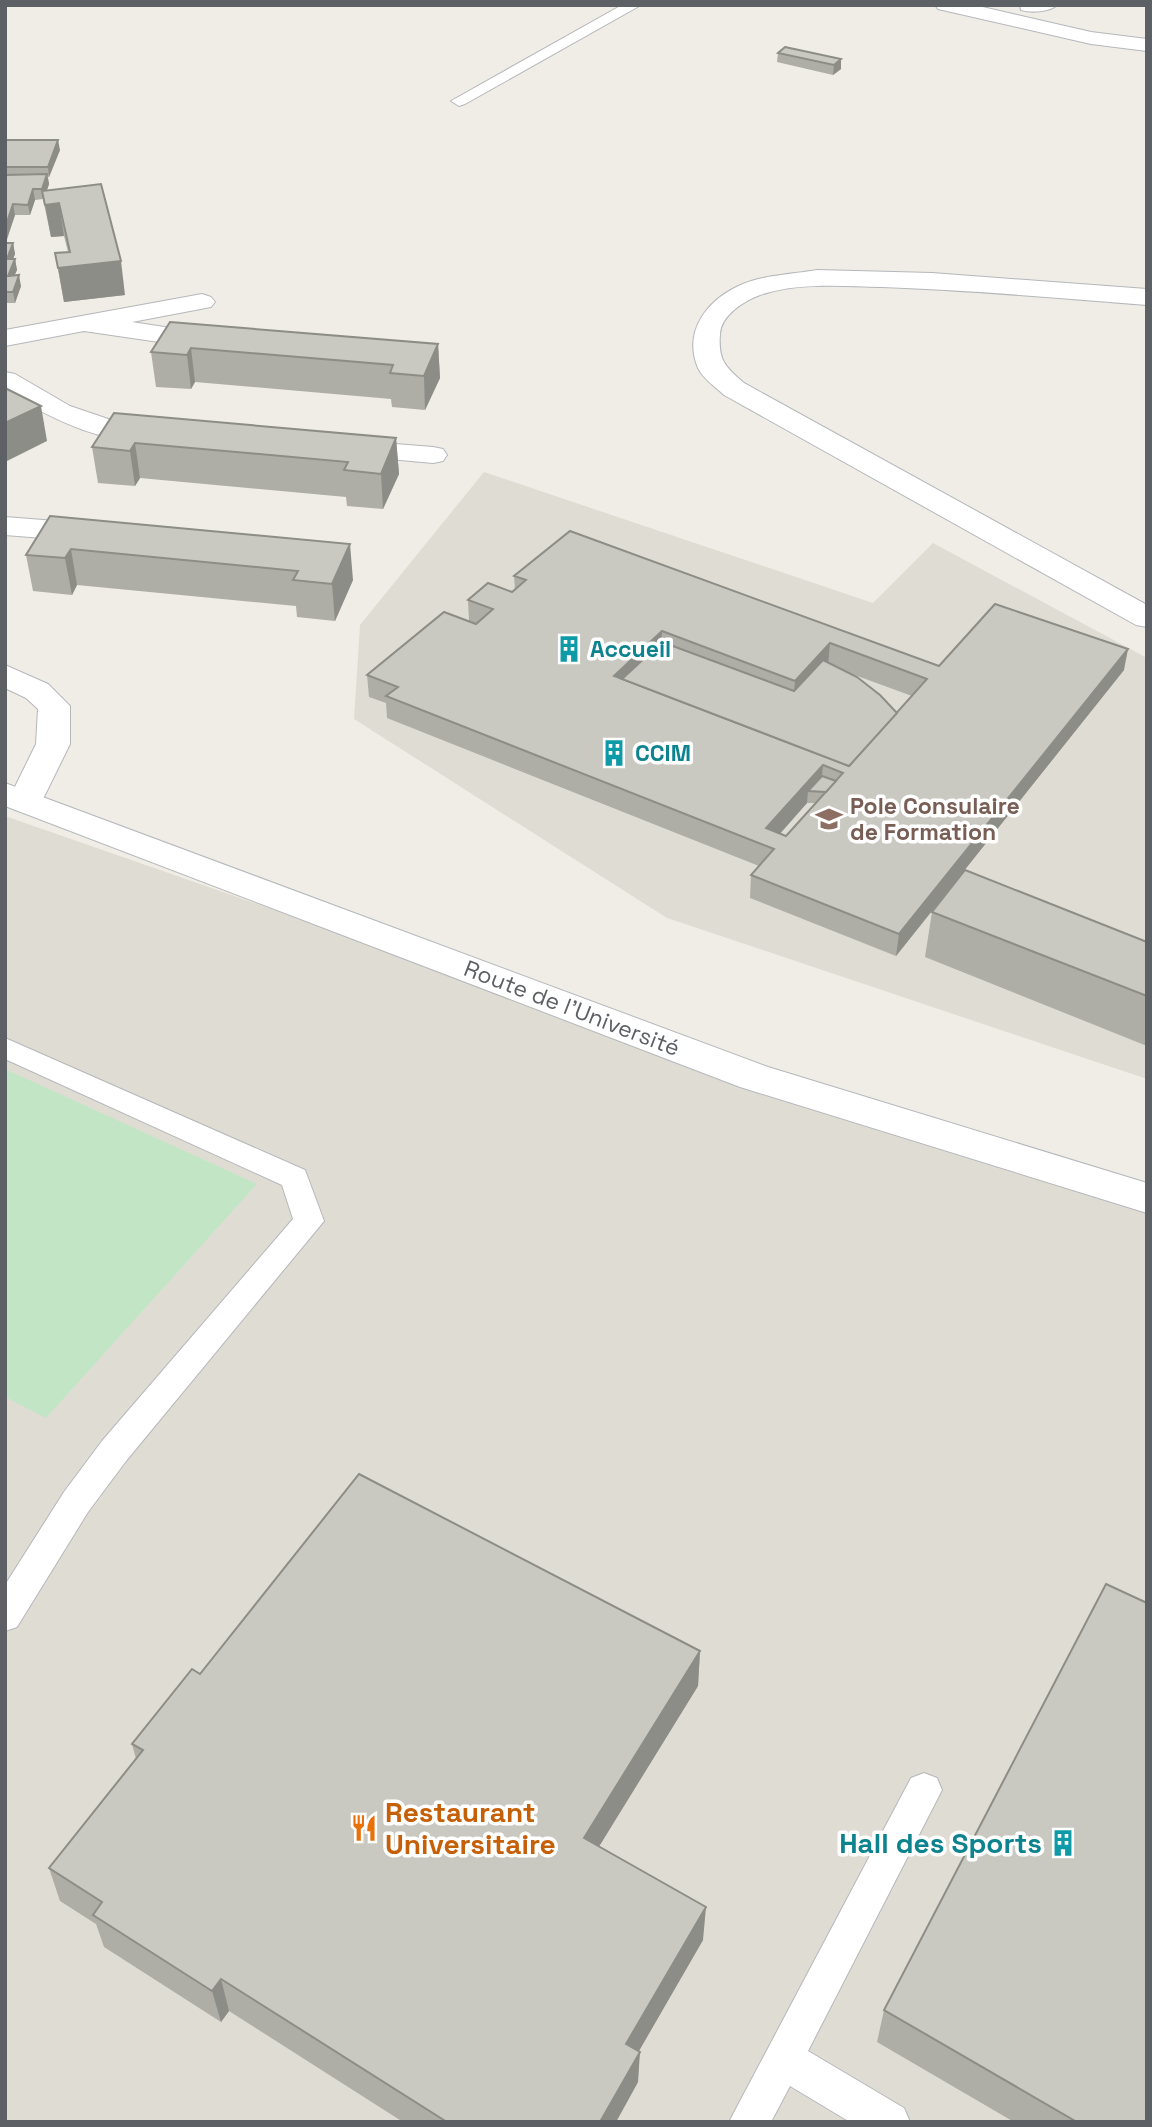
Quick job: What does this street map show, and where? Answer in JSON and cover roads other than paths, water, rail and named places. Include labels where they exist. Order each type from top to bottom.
[{"type":"street","points":[[946,5],[1091,38],[1147,45]]},
{"type":"street","points":[[1147,297],[932,281],[817,278],[753,289],[722,306],[707,330],[707,352],[712,369],[734,389],[1147,618]]},
{"type":"street","points":[[5,338],[202,303]]},
{"type":"street","points":[[81,323],[233,345]]},
{"type":"street","points":[[5,380],[60,412],[111,429],[178,434]]},
{"type":"street","points":[[312,445],[433,455]]},
{"type":"street","points":[[5,526],[116,534]]},
{"type":"street","points":[[5,675],[37,691],[54,706],[52,744],[15,797]]},
{"type":"street","name":"Route de l'Université","points":[[15,797],[754,1077],[1147,1198]]},
{"type":"lane","points":[[459,101],[634,5]]},
{"type":"lane","points":[[1026,7],[1050,5]]},
{"type":"lane","points":[[5,1048],[295,1178],[309,1221],[114,1451],[76,1502],[5,1616]]},
{"type":"lane","points":[[749,2122],[924,1790]]},
{"type":"lane","points":[[782,2059],[890,2122]]},
{"type":"place","name":"Accueil","points":[[569,649]]},
{"type":"place","name":"CCIM","points":[[614,753]]},
{"type":"place","name":"Pole Consulaire de Formation","points":[[829,819]]},
{"type":"place","name":"Restaurant Universitaire","points":[[364,1828]]},
{"type":"place","name":"Hall des Sports","points":[[1063,1843]]}]
